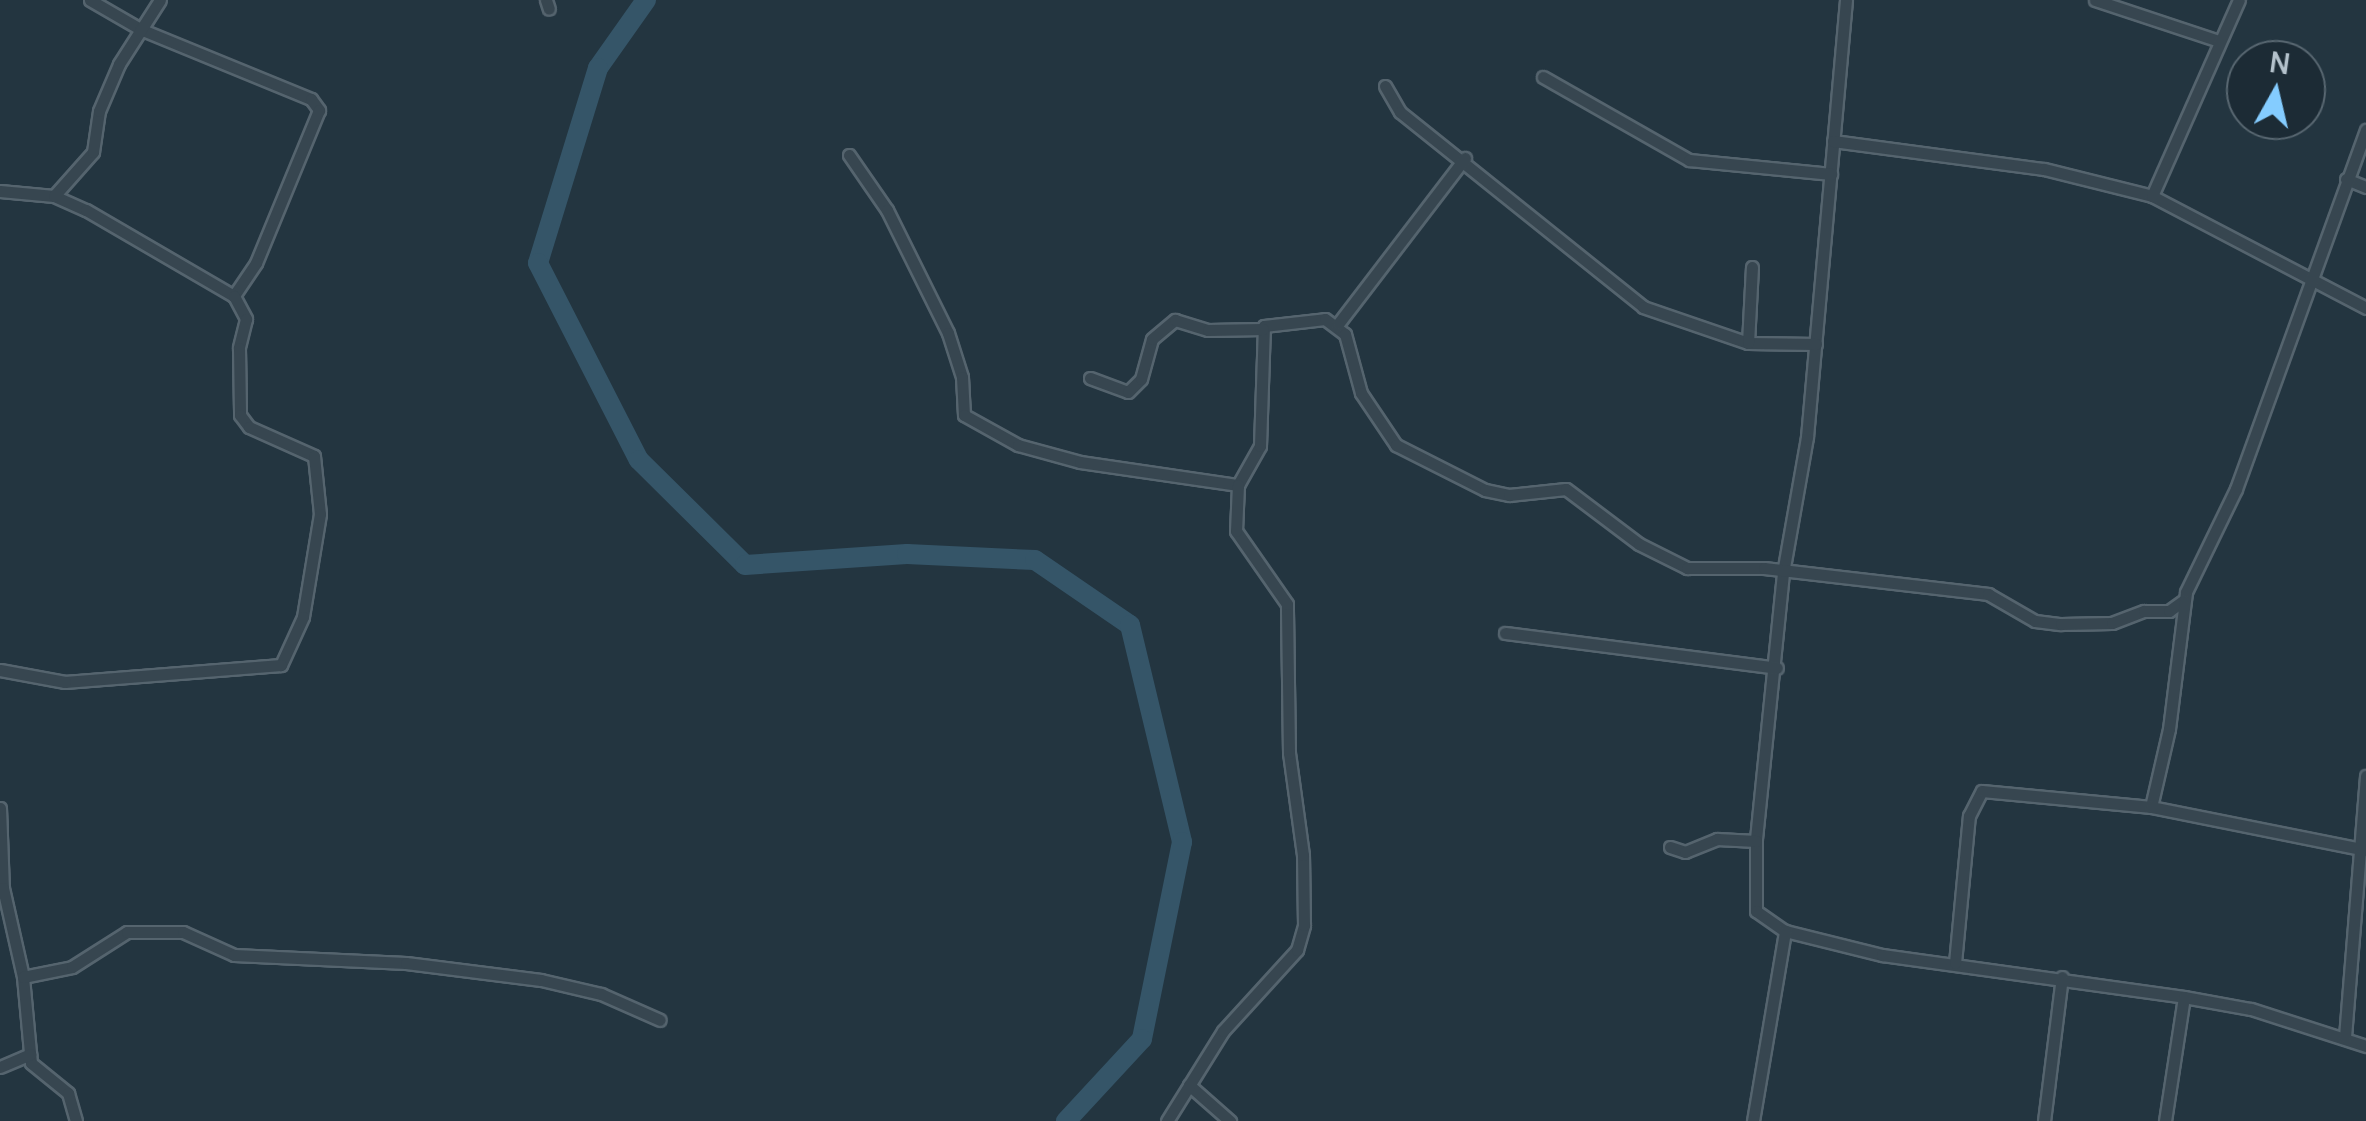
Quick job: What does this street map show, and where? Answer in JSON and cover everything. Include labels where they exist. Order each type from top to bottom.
[{"type":"street","points":[[90,0],[104,4],[140,29],[311,99],[318,110],[261,250],[234,296]]},
{"type":"street","points":[[54,196],[92,152],[99,111],[140,29],[160,0]]},
{"type":"street","points":[[1846,0],[1816,344],[1783,573],[1777,668],[1756,842],[1756,911],[1785,931],[1882,955],[2184,996],[2366,1046]]},
{"type":"street","points":[[2095,0],[2219,41]]},
{"type":"street","points":[[2152,196],[2238,0]]},
{"type":"street","points":[[1543,77],[1689,160],[1831,174]]},
{"type":"street","points":[[1385,86],[1396,108],[1465,158],[1643,307],[1748,343],[1816,344]]},
{"type":"street","points":[[2152,807],[2170,729],[2184,600],[2236,489],[2366,130]]},
{"type":"street","points":[[1833,141],[2044,169],[2152,196],[2310,284],[2366,308]]},
{"type":"street","points":[[849,155],[887,210],[948,333],[968,420],[1018,445],[1080,462],[1238,485]]},
{"type":"street","points":[[1338,324],[1465,158]]},
{"type":"street","points":[[2346,179],[2366,187]]},
{"type":"street","points":[[0,190],[54,196],[234,296],[246,319],[239,348],[240,415],[249,427],[314,456],[318,467],[316,552],[288,658],[274,668],[65,682],[0,670]]},
{"type":"street","points":[[1748,343],[1752,266]]},
{"type":"street","points":[[1166,1121],[1240,1010],[1289,961],[1304,925],[1304,854],[1289,753],[1287,604],[1236,531],[1238,485],[1258,457],[1262,436],[1263,329],[1268,322],[1313,319],[1338,324]]},
{"type":"street","points":[[1090,378],[1128,392],[1141,378],[1152,339],[1175,320],[1208,330],[1263,329]]},
{"type":"street","points":[[1338,324],[1378,427],[1428,466],[1509,495],[1566,489],[1639,544],[1687,568],[1783,573],[1988,594],[2037,622],[2061,624],[2112,624],[2144,611],[2169,610],[2184,600]]},
{"type":"street","points":[[1505,634],[1777,668]]},
{"type":"street","points":[[2344,1037],[2366,776]]},
{"type":"street","points":[[1954,963],[1975,796],[1998,790],[2152,807],[2362,849]]},
{"type":"street","points":[[0,808],[4,888],[23,978],[30,1054],[36,1071],[68,1093],[76,1121]]},
{"type":"street","points":[[1670,847],[1686,852],[1716,839],[1756,842]]},
{"type":"street","points":[[1753,1121],[1785,931]]},
{"type":"street","points":[[23,978],[72,967],[127,932],[183,932],[234,954],[406,963],[542,980],[602,994],[660,1020]]},
{"type":"street","points":[[2044,1121],[2062,977]]},
{"type":"street","points":[[2165,1121],[2184,996]]},
{"type":"street","points":[[0,1067],[30,1054]]},
{"type":"street","points":[[1189,1084],[1230,1121]]},
{"type":"waterway","points":[[646,0],[598,68],[538,263],[639,460],[745,565],[907,554],[1035,560],[1130,625],[1182,842],[1142,1039],[1066,1121]]}]
